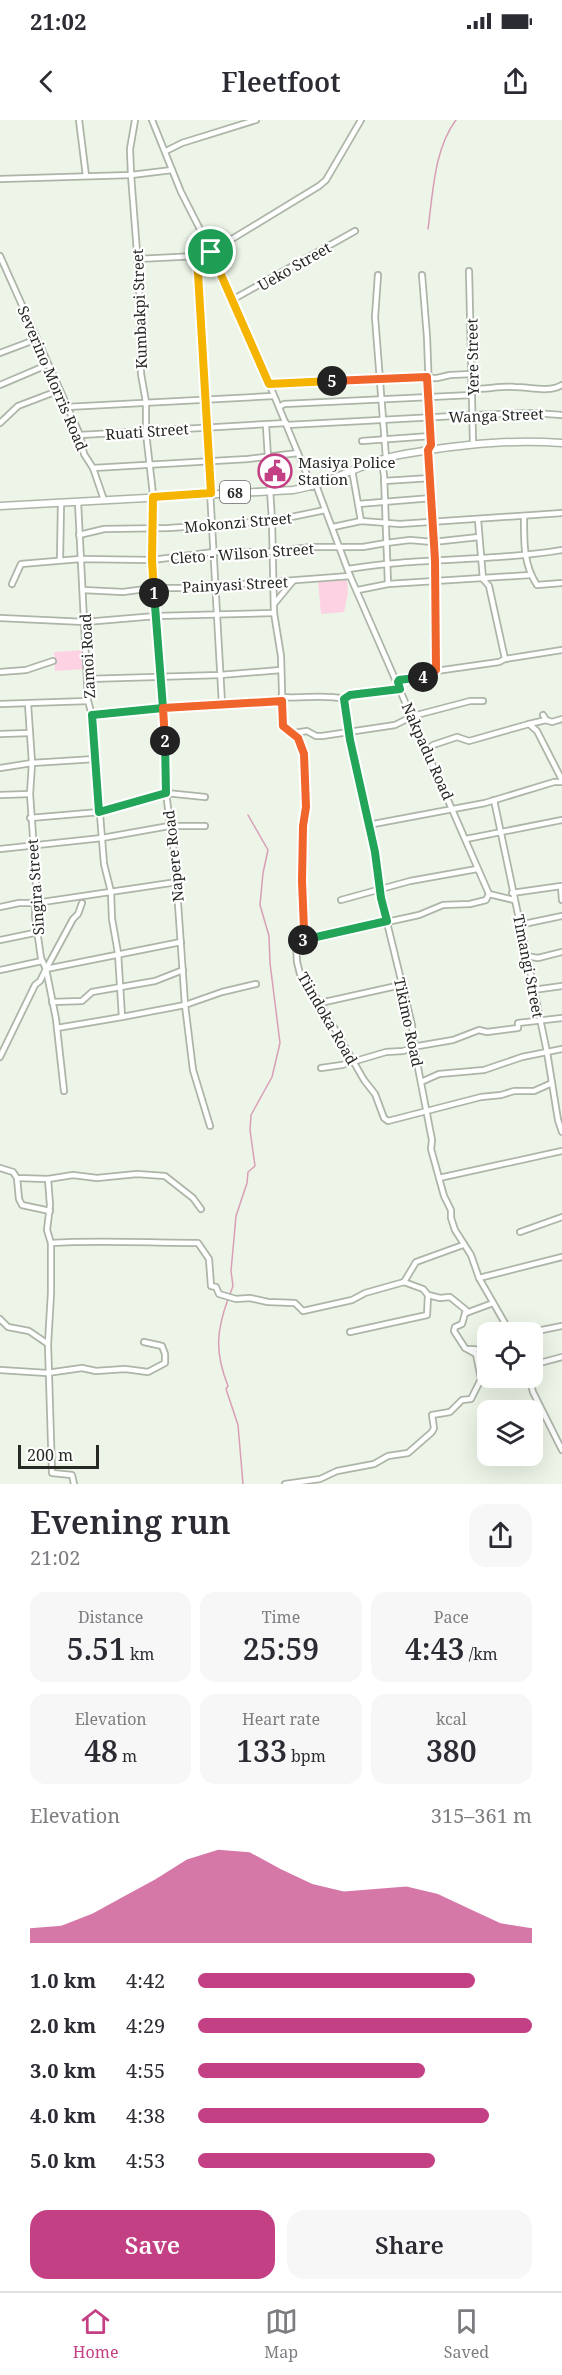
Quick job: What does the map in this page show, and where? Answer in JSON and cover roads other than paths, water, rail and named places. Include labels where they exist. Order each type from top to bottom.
[{"type":"main road","name":"68","points":[[0,506],[269,491],[314,486],[384,459],[428,450],[473,443],[512,441],[562,443]]},
{"type":"street","points":[[79,120],[86,176]]},
{"type":"street","name":"Kumbakpi Street","points":[[135,120],[130,149],[138,259],[139,345],[153,497]]},
{"type":"street","name":"Nakpadu Road","points":[[152,120],[172,170],[211,251],[298,453],[333,527],[350,576],[489,894]]},
{"type":"street","points":[[166,151],[242,122],[256,120]]},
{"type":"street","points":[[138,259],[197,256],[211,251],[319,186],[326,180],[351,141],[361,120]]},
{"type":"street","points":[[0,178],[131,175],[172,170]]},
{"type":"street","name":"Ueko Street","points":[[232,300],[355,231]]},
{"type":"street","name":"Severino Morris Road","points":[[0,256],[80,435],[84,454],[93,468],[104,500]]},
{"type":"street","points":[[197,256],[222,705]]},
{"type":"street","name":"Yere Street","points":[[469,271],[473,443]]},
{"type":"street","points":[[378,275],[375,318],[384,459],[388,584]]},
{"type":"street","points":[[422,275],[427,337],[430,436],[428,450],[436,580],[436,670]]},
{"type":"street","points":[[0,353],[37,339]]},
{"type":"street","points":[[0,385],[47,365]]},
{"type":"street","points":[[269,384],[472,374]]},
{"type":"street","points":[[473,389],[517,387],[529,389],[562,385]]},
{"type":"street","points":[[0,423],[18,406],[60,390]]},
{"type":"street","points":[[279,407],[295,404],[472,395]]},
{"type":"street","points":[[66,407],[273,396]]},
{"type":"street","name":"Wanga Street","points":[[286,424],[532,413],[562,415]]},
{"type":"street","name":"Ruati Street","points":[[80,435],[286,424]]},
{"type":"street","points":[[266,426],[269,491],[273,520],[274,613],[281,656],[281,699]]},
{"type":"street","points":[[362,441],[430,436]]},
{"type":"street","points":[[93,468],[248,459],[298,453]]},
{"type":"street","points":[[352,470],[362,521]]},
{"type":"street","points":[[384,481],[431,478]]},
{"type":"street","name":"Napere Road","points":[[153,497],[153,588],[163,708],[166,793],[177,882],[185,1005],[193,1070],[210,1126]]},
{"type":"street","points":[[358,504],[432,498]]},
{"type":"street","name":"Zamoi Road","points":[[78,502],[88,700],[92,715],[106,877],[111,892],[112,919],[118,953],[122,1017]]},
{"type":"street","points":[[60,560],[61,503]]},
{"type":"street","name":"Mokonzi Street","points":[[79,535],[104,529],[273,520],[325,510]]},
{"type":"street","points":[[333,527],[362,521],[385,523],[478,520],[562,513]]},
{"type":"street","points":[[524,516],[525,555],[530,575],[537,585],[562,583]]},
{"type":"street","points":[[478,520],[483,579],[489,586],[505,658]]},
{"type":"street","name":"Cleto - Wilson Street","points":[[12,584],[21,564],[60,560],[152,560],[214,552],[273,551],[312,547],[363,548],[410,540],[433,542],[479,537]]},
{"type":"street","points":[[348,569],[388,563],[525,555],[562,550]]},
{"type":"street","points":[[358,590],[388,584],[530,575]]},
{"type":"street","name":"Painyasi Street","points":[[83,590],[123,592],[153,588],[190,588],[350,576]]},
{"type":"street","points":[[274,604],[294,581]]},
{"type":"street","points":[[0,618],[85,622],[156,616],[274,613]]},
{"type":"street","points":[[398,682],[430,675],[436,670],[499,662],[505,658],[562,650]]},
{"type":"street","points":[[0,672],[26,670],[53,661]]},
{"type":"street","points":[[87,679],[220,675],[281,670]]},
{"type":"street","points":[[92,715],[281,699],[332,696],[344,699],[350,695],[400,689]]},
{"type":"street","name":"Tiindoka Road","points":[[281,699],[283,726],[294,733],[302,745],[304,754],[306,807],[303,826],[302,881],[304,929],[300,941],[296,944],[300,974],[375,1094],[384,1118],[388,1121],[426,1111]]},
{"type":"street","name":"Tikimo Road","points":[[344,699],[348,731],[379,873],[380,889],[412,1025],[432,1140],[431,1149],[451,1210],[454,1230],[471,1255],[479,1278],[504,1322]]},
{"type":"street","points":[[0,704],[88,700]]},
{"type":"street","points":[[294,733],[308,731],[316,736],[322,736],[395,724],[413,716],[470,701],[483,700]]},
{"type":"street","name":"Singira Street","points":[[28,704],[32,763],[30,818],[35,916],[42,961],[46,969],[57,1028],[64,1091]]},
{"type":"street","points":[[427,750],[433,745],[457,737],[469,741],[543,718],[552,722],[562,719]]},
{"type":"street","points":[[368,825],[494,800],[562,781],[537,731],[529,724]]},
{"type":"street","points":[[0,734],[30,733]]},
{"type":"street","points":[[424,744],[433,745]]},
{"type":"street","points":[[0,768],[32,763],[94,759]]},
{"type":"street","points":[[30,818],[99,812],[166,793],[205,797]]},
{"type":"street","points":[[0,795],[30,794]]},
{"type":"street","name":"Timangi Street","points":[[494,800],[562,1132]]},
{"type":"street","points":[[466,839],[562,820]]},
{"type":"street","points":[[0,849],[102,838],[169,826],[205,826]]},
{"type":"street","points":[[341,900],[380,889],[477,869]]},
{"type":"street","points":[[0,907],[177,882]]},
{"type":"street","points":[[512,893],[561,886],[562,900]]},
{"type":"street","points":[[300,941],[419,915],[443,905],[478,902],[486,900],[489,894],[514,900]]},
{"type":"street","points":[[0,1057],[35,985],[43,977],[82,903]]},
{"type":"street","points":[[519,925],[562,916]]},
{"type":"street","points":[[0,940],[39,932]]},
{"type":"street","points":[[46,969],[181,942]]},
{"type":"street","points":[[526,956],[538,958],[562,952]]},
{"type":"street","points":[[0,970],[42,961]]},
{"type":"street","points":[[52,1002],[82,1001],[92,992],[155,981],[183,970]]},
{"type":"street","points":[[57,1028],[185,1005],[222,992],[256,984]]},
{"type":"street","points":[[320,1003],[401,985]]},
{"type":"street","points":[[533,990],[562,986]]},
{"type":"street","points":[[321,1068],[458,1038],[479,1030],[487,1032],[506,1028],[514,1030],[518,1028],[518,1023],[562,1018]]},
{"type":"street","points":[[421,1082],[439,1074],[483,1070],[562,1049]]},
{"type":"street","points":[[426,1111],[514,1090],[534,1091],[552,1083]]},
{"type":"street","points":[[439,1178],[562,1151]]},
{"type":"street","points":[[0,1168],[13,1172],[18,1178],[19,1199],[22,1205],[50,1211]]},
{"type":"street","points":[[18,1178],[48,1179],[73,1175],[97,1179],[137,1174],[165,1176],[194,1198],[201,1209]]},
{"type":"street","points":[[48,1179],[50,1211],[47,1230],[51,1243],[48,1344],[52,1473],[72,1475],[74,1484]]},
{"type":"street","points":[[520,1233],[562,1217]]},
{"type":"street","points":[[51,1243],[87,1240],[198,1243],[209,1259],[211,1286],[216,1287],[219,1294],[236,1299],[250,1298],[268,1302],[295,1303],[303,1311],[352,1300],[365,1293],[404,1282],[423,1289],[428,1295],[440,1298],[450,1297],[466,1313]]},
{"type":"street","points":[[404,1282],[416,1262],[463,1245]]},
{"type":"street","points":[[479,1278],[562,1257]]},
{"type":"street","points":[[350,1332],[427,1315],[428,1295]]},
{"type":"street","points":[[477,1349],[465,1348],[454,1331],[455,1327],[462,1324],[466,1313],[493,1303]]},
{"type":"street","points":[[0,1319],[8,1327],[29,1331],[48,1344]]},
{"type":"street","points":[[543,1330],[562,1326]]},
{"type":"street","points":[[0,1370],[50,1373],[82,1368],[96,1371],[125,1369],[153,1371],[165,1363],[165,1354],[162,1346],[144,1342]]},
{"type":"street","points":[[285,1484],[320,1479],[346,1468],[374,1464],[388,1456],[408,1453],[432,1432],[434,1428],[432,1415],[450,1412],[462,1400],[471,1400],[476,1393],[481,1379],[478,1372],[479,1363],[476,1354],[470,1349]]},
{"type":"street","points":[[543,1362],[562,1358]]},
{"type":"street","points":[[532,1388],[562,1450]]},
{"type":"waterway","points":[[428,229],[439,158],[443,144],[456,120]]},
{"type":"waterway","points":[[230,1294],[233,1286],[231,1271],[236,1216],[247,1183],[248,1172],[255,1166],[250,1130],[251,1115],[272,1077],[280,1043],[269,936],[260,905],[268,850],[248,815]]},
{"type":"waterway","points":[[228,1299],[219,1332],[219,1353],[228,1386],[226,1389],[238,1425],[243,1484]]},
{"type":"place","name":"Masiya Police Station","points":[[275,471]]}]
